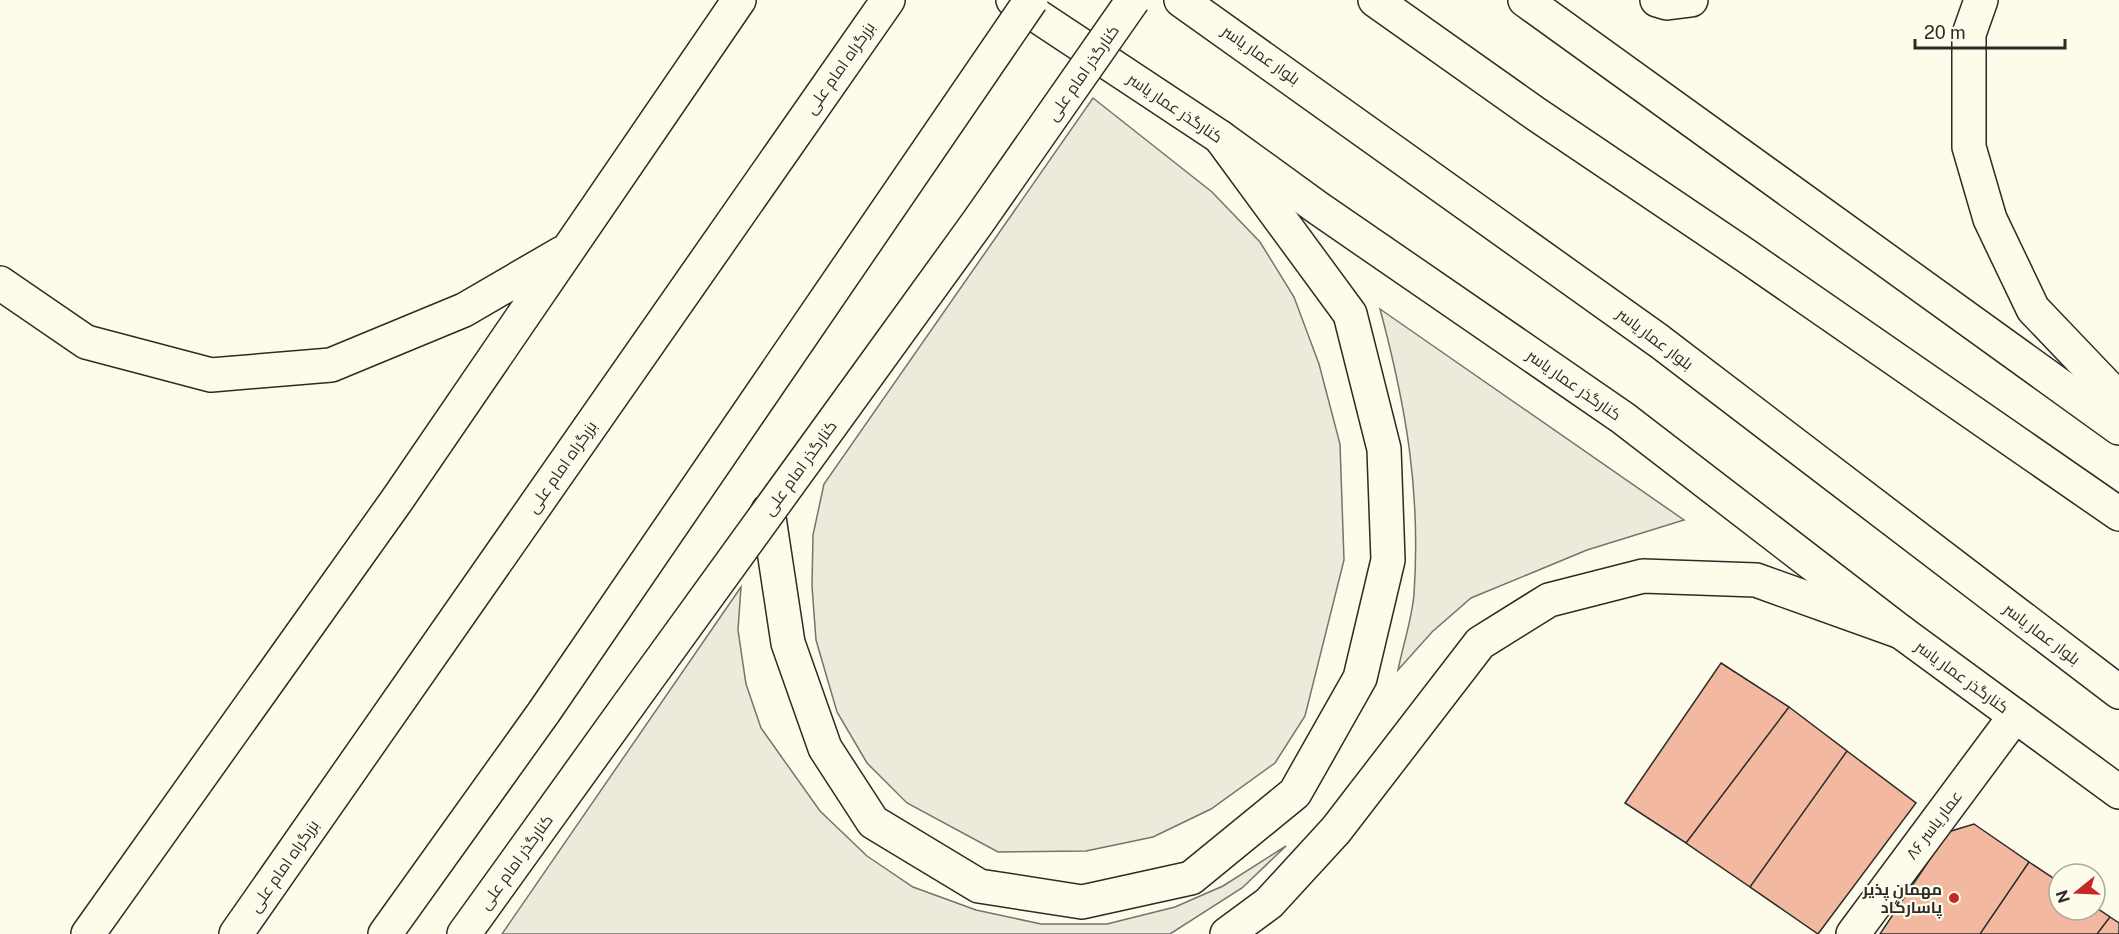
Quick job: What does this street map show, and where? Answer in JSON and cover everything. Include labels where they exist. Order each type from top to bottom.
[{"type":"main road","points":[[88,934],[329,595],[739,0]]},
{"type":"main road","name":"بزرگراه امام علی","points":[[236,934],[888,0]]},
{"type":"main road","name":"کنارگذر عمار یاسر","points":[[1013,0],[1220,137],[1318,208],[1623,418],[1901,632],[2119,792]]},
{"type":"main road","points":[[385,934],[544,711],[1031,0]]},
{"type":"main road","name":"کنارگذر امام علی","points":[[464,934],[971,232],[1133,0]]},
{"type":"main road","name":"بلوار عمار یاسر","points":[[1181,0],[1659,341],[2119,692]]},
{"type":"main road","points":[[1375,0],[1536,114],[1745,255],[2119,514]]},
{"type":"main road","points":[[1525,0],[2119,428]]},
{"type":"main road","points":[[1658,0],[1667,3],[1691,0]]},
{"type":"main road","points":[[1981,0],[1970,34],[1969,147],[1990,219],[2033,309],[2119,399]]},
{"type":"main road","points":[[768,511],[788,643],[825,748],[873,822],[979,886],[1082,902],[1191,879],[1295,793],[1360,678],[1388,560],[1384,449],[1350,314],[1220,137]]},
{"type":"main road","points":[[0,283],[86,342],[211,375],[331,365],[464,309],[568,249]]},
{"type":"main road","points":[[1227,934],[1269,903],[1336,830],[1480,643],[1549,600],[1643,576],[1756,579],[1901,632]]},
{"type":"main road","name":"عمار یاسر ۸۶","points":[[1853,934],[2015,716]]},
{"type":"shaded area","points":[[1093,98],[1212,192],[1260,242],[1294,297],[1319,364],[1340,444],[1344,560],[1305,716],[1275,763],[1211,809],[1153,837],[1086,851],[998,852],[907,803],[867,763],[837,712],[816,640],[812,586],[813,535],[824,484]]},
{"type":"shaded area","points":[[1380,309],[1684,520],[1587,550],[1471,598],[1432,632],[1398,670],[1413,603],[1416,556],[1415,520],[1404,415]]},
{"type":"shaded area","points":[[741,587],[738,630],[746,684],[761,728],[820,811],[867,856],[913,887],[976,910],[1041,924],[1107,924],[1175,907],[1223,886],[1286,846],[1242,888],[1170,934],[502,934]]},
{"type":"building","points":[[1721,663],[1789,707],[1686,843],[1625,803]]},
{"type":"building","points":[[1789,707],[1847,751],[1750,887],[1686,843]]},
{"type":"building","points":[[1847,751],[1916,803],[1818,934],[1750,887]]},
{"type":"building","name":"مهمان پذیر پاسارگاد","points":[[1974,824],[2029,862],[1980,934],[1880,934],[1948,832]]},
{"type":"building","points":[[2029,862],[2047,874],[2047,922],[2106,922],[2097,934],[1980,934]]},
{"type":"building","points":[[2110,917],[2119,923],[2119,934],[2097,934]]},
{"type":"place","name":"مهمان پذیر پاسارگاد","points":[[1954,898]]}]
